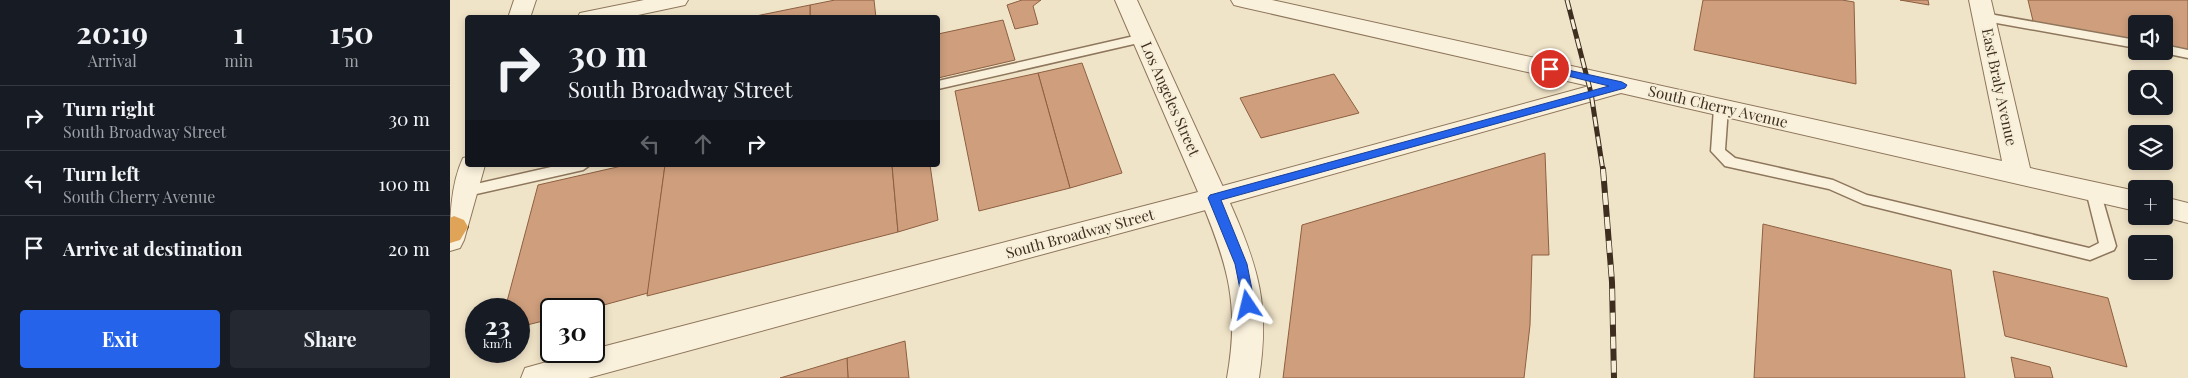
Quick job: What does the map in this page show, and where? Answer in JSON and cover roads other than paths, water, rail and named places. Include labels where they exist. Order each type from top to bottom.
[{"type":"street","points":[[520,15],[525,0]]},
{"type":"street","points":[[603,15],[677,0]]},
{"type":"street","name":"Los Angeles Street","points":[[1126,0],[1214,198],[1241,264],[1248,305],[1247,356],[1243,378]]},
{"type":"street","name":"South Cherry Avenue","points":[[1242,0],[2128,199]]},
{"type":"street","name":"East Braly Avenue","points":[[1982,8],[2018,174]]},
{"type":"street","name":"South Broadway Street","points":[[536,378],[1214,198],[1622,85]]},
{"type":"street","points":[[451,233],[471,167]]},
{"type":"street","points":[[2173,209],[2188,213]]},
{"type":"lane","points":[[1982,8],[2128,42]]},
{"type":"lane","points":[[940,84],[1143,38]]},
{"type":"lane","points":[[2173,51],[2188,54]]},
{"type":"lane","points":[[1721,108],[1718,151],[1730,162],[1833,185],[1863,199],[2090,254],[2108,246],[2094,191]]},
{"type":"lane","points":[[463,192],[574,167]]},
{"type":"railway","points":[[1567,0],[1591,93],[1603,171]]},
{"type":"railway","points":[[1603,169],[1612,282],[1614,378]]}]
